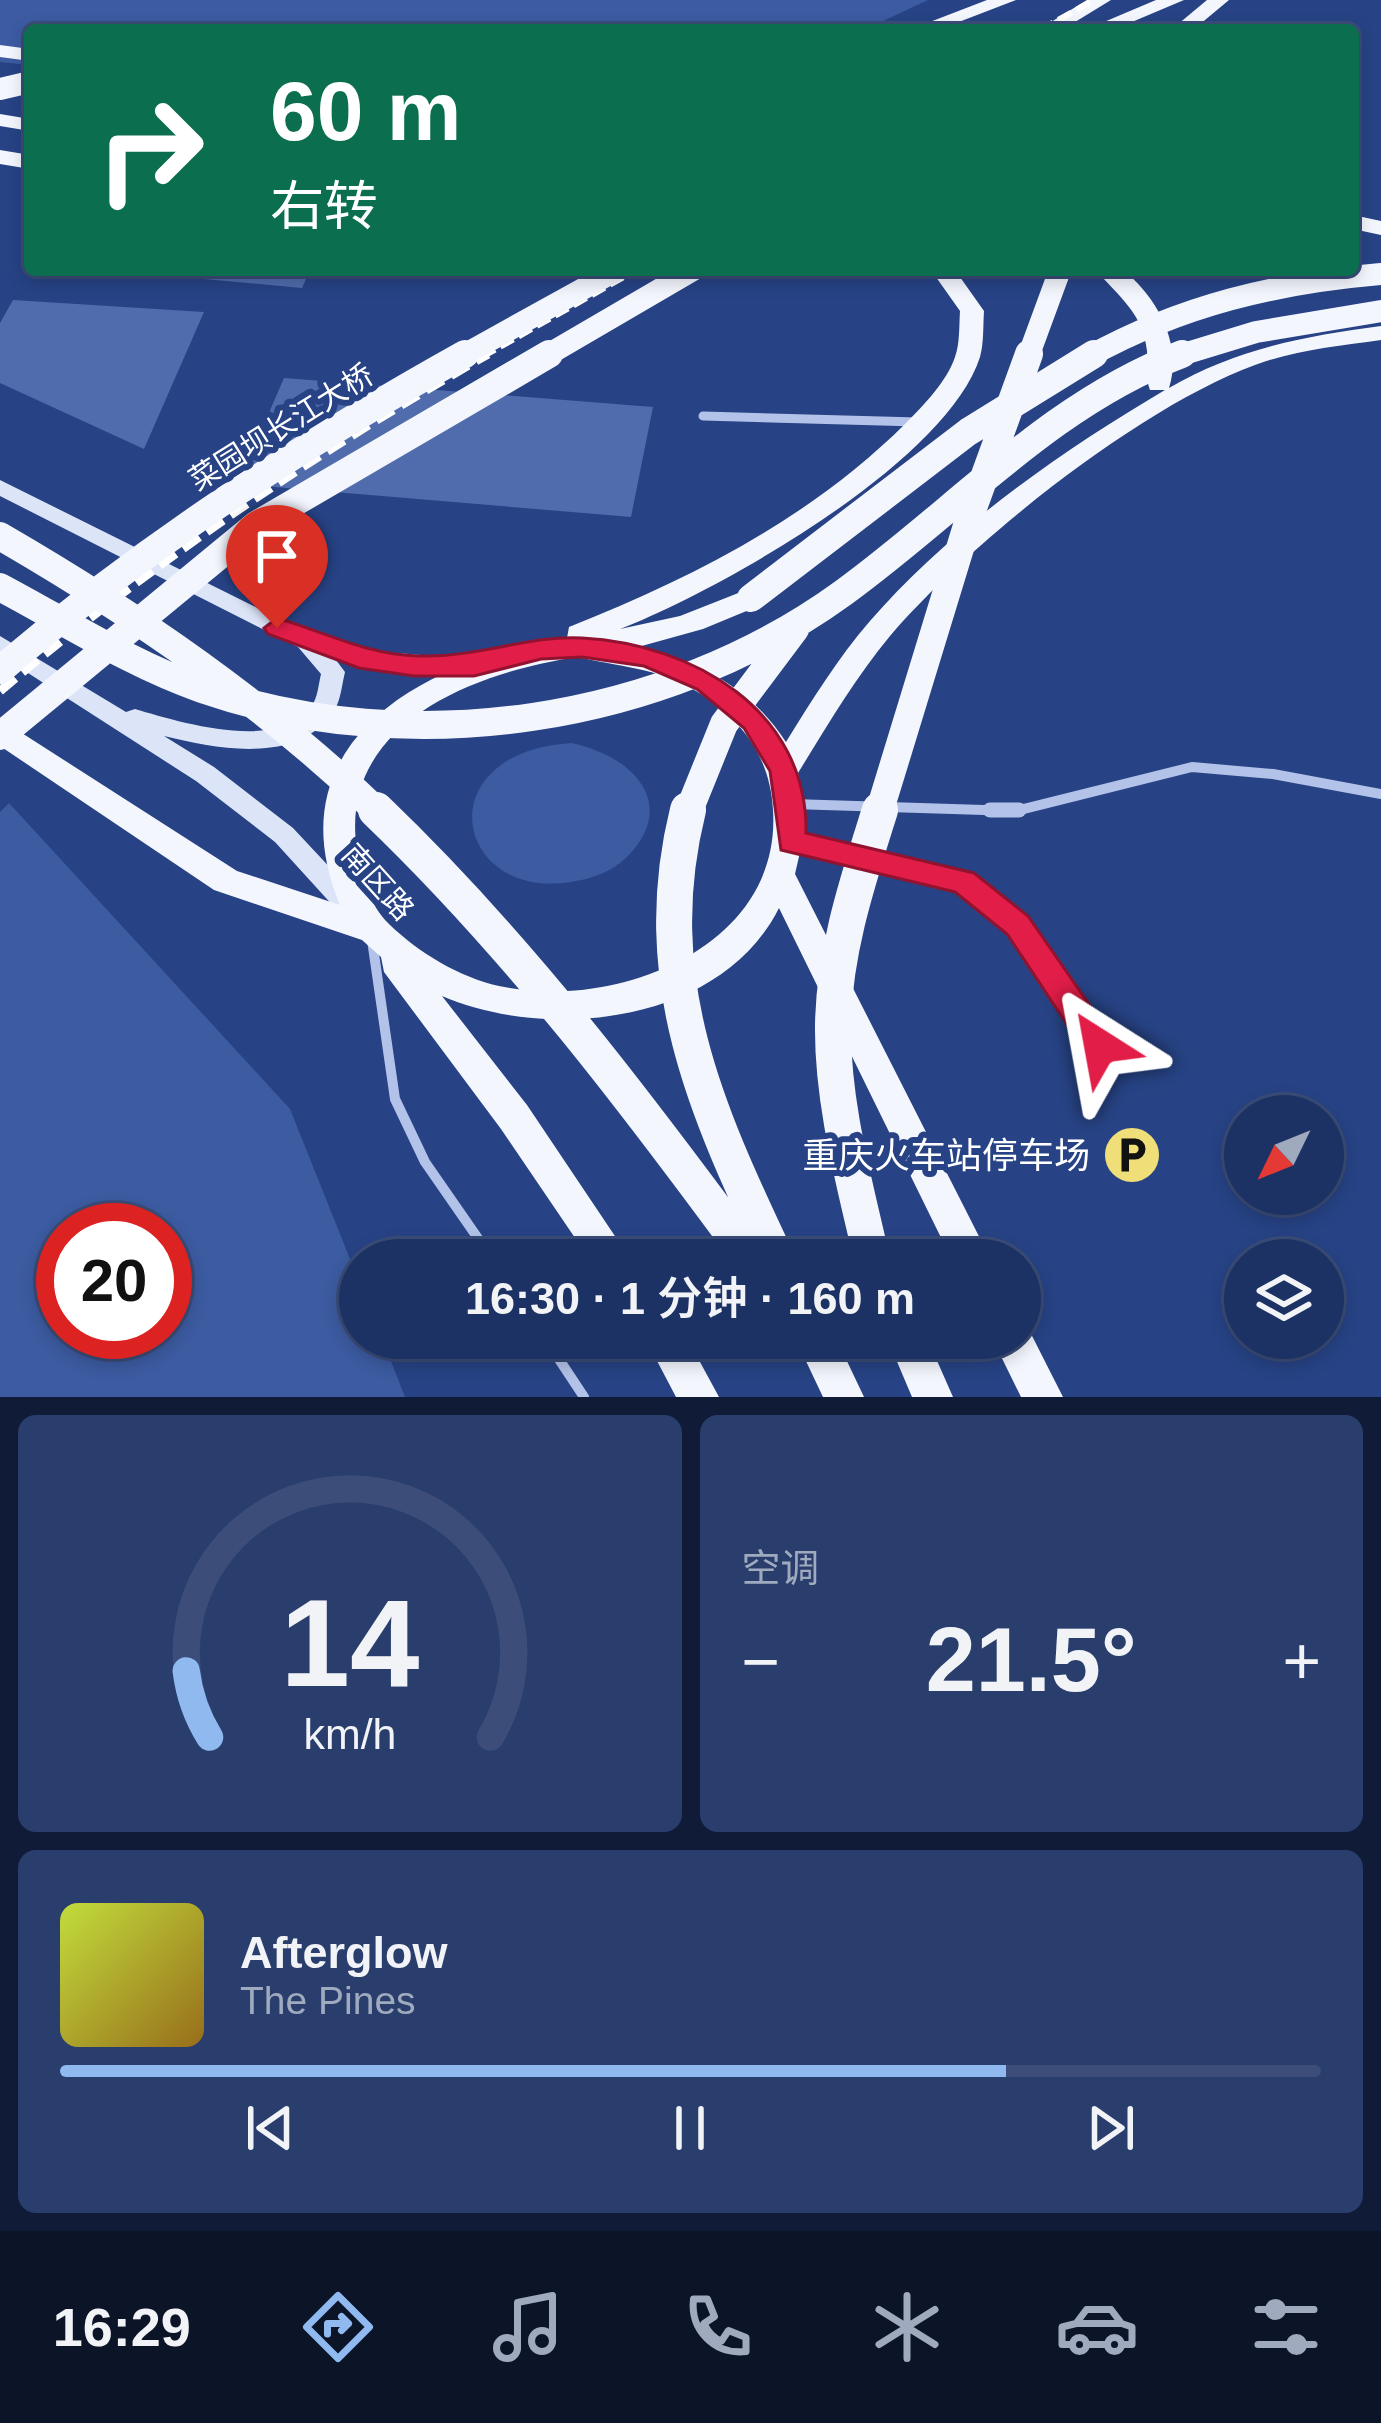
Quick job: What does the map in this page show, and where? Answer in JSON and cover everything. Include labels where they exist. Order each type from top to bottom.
[{"type":"main road","points":[[936,24],[1006,0]]},
{"type":"main road","points":[[1059,24],[1101,0]]},
{"type":"main road","points":[[1120,24],[1162,0]]},
{"type":"main road","points":[[1111,24],[1174,0]]},
{"type":"main road","points":[[1189,24],[1219,0]]},
{"type":"main road","name":"菜园坝长江大桥","points":[[0,670],[71,605],[209,508],[607,276]]},
{"type":"main road","points":[[371,929],[226,881],[0,733],[256,525],[684,276]]},
{"type":"main road","points":[[582,648],[648,657],[707,682],[754,721],[784,770],[792,804],[792,842],[781,879],[747,930],[695,971],[628,999],[554,1008],[482,998],[418,970],[371,929],[343,875],[341,856],[338,818],[356,763],[392,716],[434,685],[474,666],[541,650],[682,592],[747,555],[897,450],[950,394],[974,348],[975,314],[963,285],[951,276]]},
{"type":"main road","points":[[867,1239],[845,1140],[833,1025],[846,920],[969,519],[1058,276]]},
{"type":"main road","points":[[1116,276],[1127,284],[1162,338],[1160,382],[1147,412]]},
{"type":"main road","points":[[541,650],[582,648],[685,625],[751,598],[1044,381],[1116,337],[1185,306],[1279,283],[1350,276]]},
{"type":"main road","points":[[0,587],[200,688],[304,719],[412,729],[509,724],[687,674],[798,624],[1085,403],[1138,373],[1211,344],[1289,322],[1381,310]]},
{"type":"main road","points":[[784,770],[841,680],[898,608],[977,538],[1147,412],[1234,364],[1319,341],[1381,333]]},
{"type":"main road","points":[[0,487],[302,640],[359,658],[474,666]]},
{"type":"main road","points":[[0,536],[55,565],[195,657],[296,731],[385,814],[484,916],[686,1168],[737,1239]]},
{"type":"main road","points":[[767,1239],[718,1136],[675,1003],[670,897],[692,797],[725,722],[798,624]]},
{"type":"main road","points":[[105,707],[194,737],[270,740],[303,726],[326,707],[332,691],[334,672],[302,640]]},
{"type":"main road","name":"南区路","points":[[0,644],[205,774],[284,836],[371,929],[514,1117],[598,1239]]},
{"type":"main road","points":[[781,879],[961,1239]]},
{"type":"main road","points":[[677,1359],[699,1397]]},
{"type":"main road","points":[[916,1359],[933,1397]]},
{"type":"main road","points":[[1023,1359],[1043,1397]]},
{"type":"street","points":[[792,804],[1016,811],[1192,767],[1273,774],[1381,794]]},
{"type":"lane","points":[[703,416],[924,422]]},
{"type":"lane","points":[[792,842],[964,882],[1018,925],[1100,1046]]},
{"type":"lane","points":[[371,929],[386,1063],[397,1103],[414,1141],[479,1239]]},
{"type":"lane","points":[[558,1359],[584,1397]]},
{"type":"shaded area","points":[[0,0],[928,0],[877,24],[24,24],[24,64],[0,62]]},
{"type":"shaded area","points":[[571,743],[613,758],[642,784],[649,819],[642,838],[621,863],[583,880],[535,882],[503,871],[482,851],[473,825],[476,797],[492,772],[524,753]]},
{"type":"shaded area","points":[[9,803],[290,1109],[342,1239],[339,1359],[390,1359],[405,1397],[0,1397],[0,812]]},
{"type":"building","points":[[171,276],[307,276],[302,288]]},
{"type":"building","points":[[13,300],[204,312],[144,449],[0,383],[0,323]]},
{"type":"building","points":[[284,378],[653,407],[631,517],[238,484]]},
{"type":"railway","points":[[1051,24],[1094,0]]},
{"type":"railway","points":[[482,357],[625,276]]},
{"type":"railway","points":[[0,691],[236,511],[488,354]]},
{"type":"railway","points":[[0,666],[48,626]]},
{"type":"place","name":"重庆火车站停车场","points":[[1132,1155]]},
{"type":"route","points":[[277,628],[359,658],[414,666],[474,666],[541,650],[582,648],[648,657],[707,682],[754,721],[784,770],[792,804],[792,842],[964,882],[1018,925],[1100,1046]]}]
